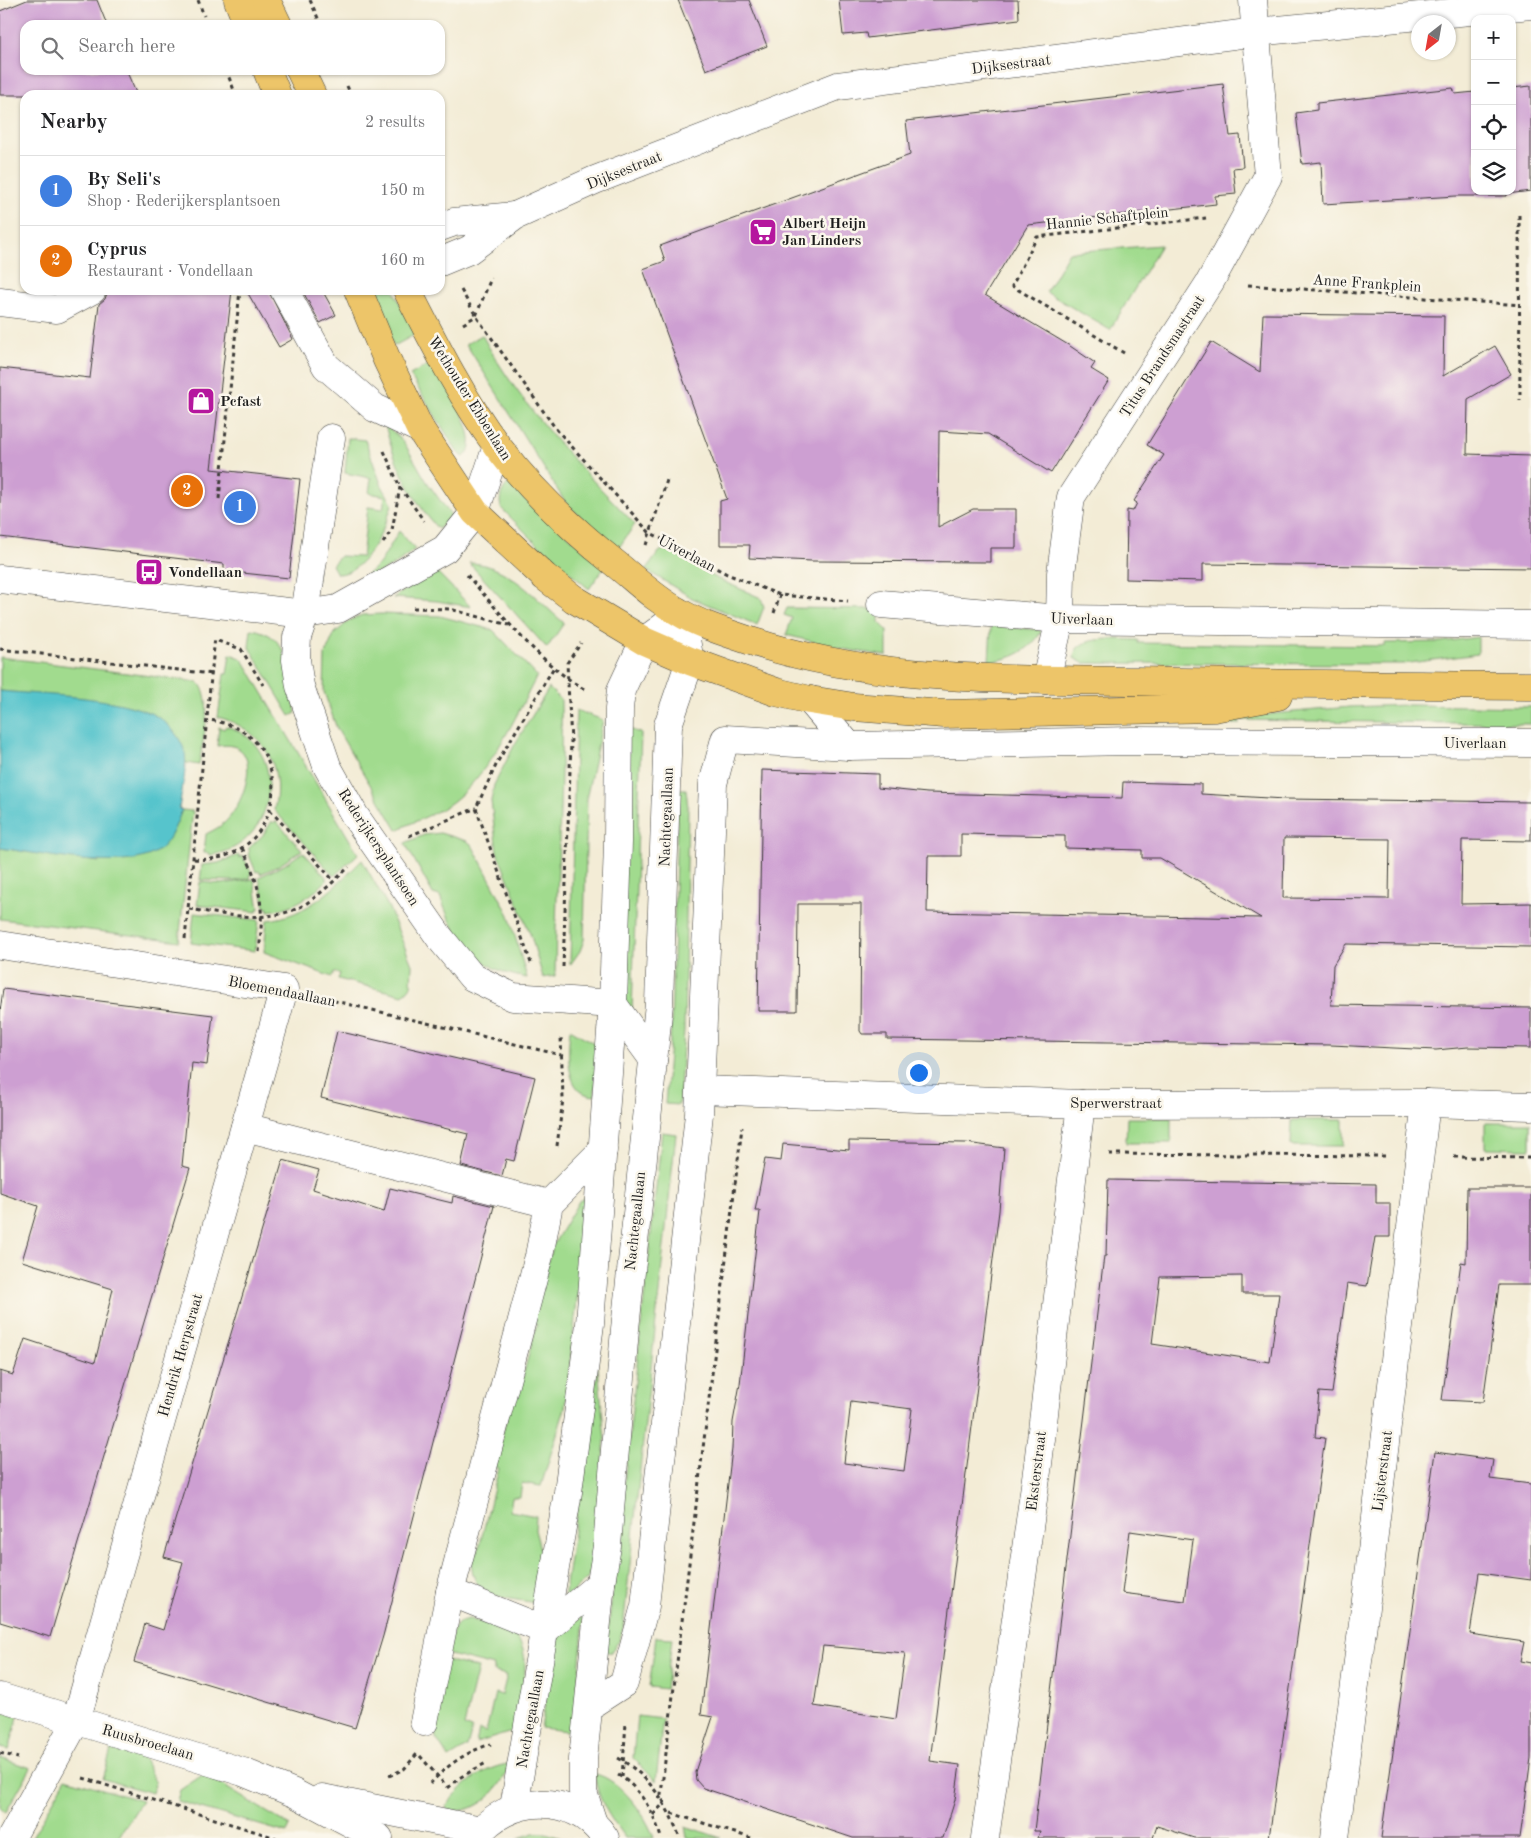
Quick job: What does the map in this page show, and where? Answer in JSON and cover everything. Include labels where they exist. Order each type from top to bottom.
[{"type":"main road","points":[[238,0],[246,20]]},
{"type":"main road","points":[[266,0],[276,20]]},
{"type":"main road","points":[[269,75],[275,90]]},
{"type":"main road","points":[[302,75],[310,90]]},
{"type":"main road","points":[[360,295],[420,429],[475,512],[545,577],[600,616],[644,641],[690,661],[776,692],[810,700],[854,707],[944,714],[1214,708],[1336,686]]},
{"type":"main road","name":"Wethouder Ebbenlaan","points":[[410,295],[444,361],[497,446],[537,494],[574,531],[650,594],[681,614]]},
{"type":"main road","points":[[681,614],[762,645],[815,658],[908,674],[990,680],[1336,686],[1531,686]]},
{"type":"street","name":"Titus Brandsmastraat","points":[[1046,680],[1060,619],[1061,573],[1071,497],[1210,282],[1268,176],[1253,0]]},
{"type":"street","name":"Dijksestraat","points":[[445,260],[470,250],[515,216],[595,180],[838,86],[1256,32],[1531,5]]},
{"type":"street","name":"Dijksestraat","points":[[445,225],[454,222],[515,216]]},
{"type":"street","points":[[0,302],[57,309],[83,295]]},
{"type":"street","points":[[287,295],[326,366],[374,408],[420,429]]},
{"type":"street","name":"Rederijkersplantsoen","points":[[331,438],[305,614],[297,637],[296,660],[300,686],[327,766],[355,816],[440,938],[472,977],[514,997],[613,1004]]},
{"type":"street","points":[[0,579],[305,614],[338,609],[445,549],[475,512],[497,446]]},
{"type":"street","name":"Uiverlaan","points":[[881,604],[1060,619],[1531,625]]},
{"type":"street","name":"Nachtegaallaan","points":[[514,1807],[568,1492],[590,1324],[613,1004],[618,842],[618,709],[621,690],[644,641],[681,614],[690,661],[668,725],[659,1004],[625,1329],[607,1546],[584,1759],[583,1792],[599,1830]]},
{"type":"street","points":[[810,700],[849,746]]},
{"type":"street","name":"Uiverlaan","points":[[701,1090],[713,784],[725,739],[849,746],[1132,741],[1531,743]]},
{"type":"street","name":"Bloemendaallaan","points":[[0,946],[284,989]]},
{"type":"street","name":"Hendrik Herpstraat","points":[[11,1838],[76,1721],[284,989]]},
{"type":"street","points":[[613,1004],[653,1058]]},
{"type":"street","points":[[590,1705],[624,1683],[645,1606],[701,1090]]},
{"type":"street","name":"Sperwerstraat","points":[[701,1090],[1081,1104],[1426,1103],[1531,1106]]},
{"type":"street","name":"Lijsterstraat","points":[[1335,1838],[1367,1592],[1426,1103]]},
{"type":"street","name":"Eksterstraat","points":[[986,1838],[1038,1464],[1081,1104]]},
{"type":"street","points":[[244,1128],[549,1204]]},
{"type":"street","points":[[424,1722],[450,1592],[538,1256],[549,1204],[603,1150]]},
{"type":"street","points":[[450,1592],[545,1630],[602,1583]]},
{"type":"street","name":"Ruusbroeclaan","points":[[0,1697],[210,1760],[294,1793],[379,1838]]},
{"type":"street","name":"Ruusbroeclaan","points":[[294,1793],[478,1834]]},
{"type":"street","points":[[478,1834],[496,1816],[514,1807],[543,1803],[571,1809],[599,1830]]},
{"type":"path","points":[[198,0],[206,20]]},
{"type":"path","points":[[310,0],[319,20]]},
{"type":"path","points":[[228,75],[234,90]]},
{"type":"path","name":"Hannie Schaftplein","points":[[1152,369],[1012,286],[1037,237],[1248,214]]},
{"type":"path","points":[[1519,215],[1521,306],[1520,400]]},
{"type":"path","points":[[445,266],[476,316],[556,429],[649,532]]},
{"type":"path","name":"Anne Frankplein","points":[[1210,282],[1521,306]]},
{"type":"path","points":[[219,499],[239,295]]},
{"type":"path","points":[[629,575],[644,555],[649,532],[668,477]]},
{"type":"path","name":"Uiverlaan","points":[[649,532],[727,574],[780,595],[881,604]]},
{"type":"path","points":[[405,607],[450,609],[511,625]]},
{"type":"path","points":[[549,999],[571,742],[567,662],[600,616]]},
{"type":"path","points":[[0,649],[212,674]]},
{"type":"path","points":[[214,653],[189,909],[263,915],[280,914],[307,904],[360,857],[476,808],[498,761],[554,667]]},
{"type":"path","points":[[194,859],[209,860],[226,857],[242,848],[262,826],[270,810],[272,784],[269,765],[261,747],[248,734],[236,726],[208,720]]},
{"type":"path","points":[[476,808],[531,960],[549,999],[560,1055],[563,1099],[549,1204]]},
{"type":"path","points":[[270,810],[334,881]]},
{"type":"path","points":[[242,848],[259,888],[263,915],[256,985]]},
{"type":"path","name":"Bloemendaallaan","points":[[284,989],[560,1055]]},
{"type":"path","points":[[664,1804],[661,1794],[662,1784],[746,1091]]},
{"type":"path","points":[[1075,1154],[1531,1158]]},
{"type":"path","points":[[622,1778],[627,1704],[624,1683]]},
{"type":"path","points":[[426,1788],[452,1763],[471,1751],[496,1742]]},
{"type":"path","points":[[0,1753],[276,1838]]},
{"type":"path","points":[[418,1753],[448,1788],[459,1778],[487,1762]]},
{"type":"path","points":[[614,1756],[634,1767],[652,1786],[670,1812],[680,1838]]},
{"type":"path","points":[[613,1773],[622,1778],[644,1800],[662,1838]]},
{"type":"path","points":[[652,1815],[664,1804]]},
{"type":"path","points":[[670,1812],[750,1838]]},
{"type":"green space","points":[[1161,245],[1110,330],[1046,292],[1069,252]]},
{"type":"green space","points":[[368,295],[396,295],[416,334],[394,346]]},
{"type":"green space","points":[[482,335],[514,387],[552,435],[635,524],[618,549],[567,505],[466,344]]},
{"type":"green space","points":[[433,362],[453,396],[466,424],[470,437],[469,449],[464,457],[458,453],[410,375]]},
{"type":"green space","points":[[385,424],[403,441],[427,482],[452,517],[438,529],[420,506],[405,480],[393,452]]},
{"type":"green space","points":[[348,438],[365,440],[381,484],[392,504],[385,524],[373,548],[357,567],[337,574],[332,565],[340,556],[362,557],[368,507],[383,509],[385,496],[369,493],[371,478],[345,473]]},
{"type":"green space","points":[[510,482],[604,568],[589,589],[543,550],[502,509],[500,502],[501,494]]},
{"type":"green space","points":[[399,531],[415,549],[394,565],[356,584],[380,563]]},
{"type":"green space","points":[[668,549],[718,579],[761,598],[764,607],[757,625],[692,598],[646,570],[659,552]]},
{"type":"green space","points":[[469,563],[496,569],[509,576],[521,584],[564,623],[547,648]]},
{"type":"green space","points":[[435,570],[471,607],[437,601],[393,598]]},
{"type":"green space","points":[[787,608],[879,609],[879,622],[887,630],[887,656],[843,649],[786,635],[792,618],[784,615]]},
{"type":"green space","points":[[362,615],[440,616],[493,630],[537,676],[502,742],[469,787],[442,809],[397,830],[337,729],[324,692],[325,655],[334,634],[350,620]]},
{"type":"green space","points":[[991,626],[1042,630],[1033,643],[1020,653],[1005,659],[989,661]]},
{"type":"green space","points":[[251,629],[265,633],[275,640],[287,660],[291,673],[296,713],[290,716],[249,647]]},
{"type":"green space","points":[[1478,637],[1478,654],[1402,664],[1083,663],[1074,658],[1076,650],[1082,645],[1090,641],[1111,639],[1138,640],[1138,643],[1385,646],[1385,643],[1441,642]]},
{"type":"green space","points":[[230,654],[241,658],[245,663],[358,854],[334,876],[274,810],[277,794],[276,778],[273,764],[267,751],[247,730],[218,717],[224,674],[227,674]]},
{"type":"green space","points":[[0,657],[198,682],[203,689],[207,709],[199,765],[186,763],[181,744],[172,730],[160,719],[146,711],[112,703],[0,691]]},
{"type":"green space","points":[[549,688],[561,700],[561,769],[555,976],[543,978],[531,936],[497,852],[491,801],[494,785],[515,744]]},
{"type":"green space","points":[[1408,705],[1531,707],[1531,724],[1239,720],[1239,724],[1227,724],[1227,718],[1350,707]]},
{"type":"green space","points":[[576,710],[603,720],[587,795],[584,940],[580,951],[570,965]]},
{"type":"green space","points":[[226,726],[247,737],[261,753],[268,773],[268,795],[262,816],[250,835],[233,848],[210,855],[209,853],[204,853],[206,834],[223,824],[235,810],[246,785],[248,772],[247,760],[242,751],[232,746],[217,746],[219,727],[224,729]]},
{"type":"green space","points":[[626,728],[641,733],[631,1043],[621,1035]]},
{"type":"green space","points":[[678,789],[686,789],[688,807],[684,1030],[679,1105],[665,1104],[671,1029]]},
{"type":"green space","points":[[182,810],[193,811],[179,941],[0,919],[0,848],[99,862],[171,835]]},
{"type":"green space","points":[[272,821],[274,823],[276,821],[302,850],[278,866],[260,874],[259,871],[256,872],[248,849],[263,835]]},
{"type":"green space","points":[[440,833],[467,841],[472,845],[509,915],[527,978],[495,968],[471,951],[453,927],[440,896],[433,894],[405,843],[424,835]]},
{"type":"green space","points":[[303,852],[326,877],[326,881],[314,892],[293,905],[268,911],[268,908],[265,908],[259,877],[284,865]]},
{"type":"green space","points":[[239,855],[240,858],[243,856],[252,874],[249,875],[251,878],[235,881],[200,880],[202,865],[218,863]]},
{"type":"green space","points":[[362,860],[389,908],[412,965],[411,986],[403,995],[338,979],[340,974],[334,972],[332,977],[264,952],[267,920],[295,913],[320,899]]},
{"type":"green space","points":[[254,879],[259,909],[257,909],[257,912],[197,905],[200,882],[222,884]]},
{"type":"green space","points":[[194,913],[259,920],[255,951],[191,943]]},
{"type":"green space","points":[[570,1029],[597,1045],[595,1096],[585,1094],[573,1080],[569,1060]]},
{"type":"green space","points":[[1127,1118],[1171,1118],[1171,1143],[1126,1143]]},
{"type":"green space","points":[[1292,1120],[1343,1120],[1343,1146],[1291,1146]]},
{"type":"green space","points":[[1485,1123],[1530,1123],[1530,1149],[1485,1148]]},
{"type":"green space","points":[[662,1132],[676,1134],[623,1629],[619,1641],[610,1653],[606,1651]]},
{"type":"green space","points":[[584,1198],[588,1201],[565,1408],[541,1486],[522,1483],[520,1497],[512,1497],[510,1511],[536,1516],[535,1530],[543,1560],[535,1603],[509,1599],[497,1596],[480,1587],[472,1567],[472,1551],[478,1552],[499,1468],[494,1467],[515,1386],[520,1387],[537,1324],[531,1322],[552,1247],[579,1201]]},
{"type":"green space","points":[[598,1367],[605,1440],[592,1565],[588,1578],[564,1599]]},
{"type":"green space","points":[[584,1615],[574,1732],[541,1728],[557,1634]]},
{"type":"green space","points":[[469,1619],[510,1632],[518,1640],[523,1650],[525,1663],[523,1692],[515,1731],[476,1743],[479,1730],[486,1732],[495,1693],[502,1695],[507,1675],[494,1672],[494,1666],[446,1654],[455,1627]]},
{"type":"green space","points":[[656,1637],[672,1638],[666,1689],[649,1687]]},
{"type":"green space","points":[[445,1660],[478,1668],[464,1726],[472,1729],[467,1747],[449,1758],[436,1738],[435,1731]]},
{"type":"green space","points":[[0,1711],[18,1717],[9,1750],[0,1748]]},
{"type":"green space","points":[[637,1716],[663,1719],[656,1781],[633,1758]]},
{"type":"green space","points":[[112,1746],[142,1755],[155,1782],[152,1793],[103,1779]]},
{"type":"green space","points":[[0,1758],[31,1768],[6,1812],[0,1809]]},
{"type":"green space","points":[[508,1764],[509,1768],[504,1777],[492,1794],[485,1800],[477,1806],[468,1809],[458,1811],[447,1810],[446,1806],[465,1785],[489,1769]]},
{"type":"green space","points":[[204,1774],[290,1826],[287,1833],[177,1801],[180,1790]]},
{"type":"green space","points":[[595,1774],[604,1777],[623,1790],[645,1819],[654,1838],[625,1838],[601,1800]]},
{"type":"green space","points":[[66,1778],[142,1801],[118,1838],[32,1838]]},
{"type":"green space","points":[[685,1826],[721,1838],[687,1838]]},
{"type":"green space","points":[[534,1833],[546,1833],[561,1838],[518,1838]]},
{"type":"water","points":[[0,691],[95,699],[148,712],[165,722],[181,743],[186,762],[179,809],[182,810],[165,844],[156,852],[141,858],[123,861],[80,860],[0,848]]},
{"type":"building","points":[[27,0],[97,0],[105,20],[20,20],[20,75],[128,75],[135,90],[20,90],[20,95],[0,95],[0,11]]},
{"type":"building","points":[[678,0],[749,0],[767,46],[706,70]]},
{"type":"building","points":[[839,0],[1018,0],[1019,19],[867,38],[866,33],[843,35]]},
{"type":"building","points":[[1223,84],[1230,136],[1240,135],[1243,167],[1233,168],[1236,194],[1215,196],[1216,204],[1028,225],[985,295],[1095,363],[1091,369],[1109,380],[1051,473],[988,434],[939,431],[938,527],[973,509],[1016,509],[1016,548],[990,548],[990,562],[812,561],[749,558],[750,545],[720,545],[720,501],[727,499],[643,269],[665,261],[660,246],[910,155],[906,121]]},
{"type":"building","points":[[1531,86],[1531,191],[1516,193],[1516,105],[1516,88]]},
{"type":"building","points":[[1453,88],[1455,94],[1471,92],[1471,195],[1507,196],[1456,196],[1323,204],[1321,162],[1302,164],[1296,113],[1317,110],[1317,103]]},
{"type":"building","points":[[106,295],[231,295],[211,469],[300,479],[289,578],[224,571],[224,564],[0,537],[0,368],[90,378],[99,304]]},
{"type":"building","points":[[249,295],[271,295],[293,339],[279,347]]},
{"type":"building","points":[[305,295],[325,295],[336,315],[320,323]]},
{"type":"building","points":[[1263,314],[1444,316],[1443,376],[1495,346],[1511,374],[1468,399],[1467,454],[1531,456],[1531,568],[1203,564],[1203,581],[1126,579],[1127,510],[1133,511],[1137,503],[1134,501],[1164,455],[1147,445],[1211,342],[1260,372]]},
{"type":"building","points":[[762,770],[878,774],[878,788],[927,793],[1122,798],[1123,782],[1201,784],[1201,794],[1285,799],[1531,802],[1531,841],[1462,840],[1461,904],[1531,903],[1531,947],[1346,944],[1333,965],[1331,1005],[1531,1008],[1531,1048],[1468,1047],[1436,1050],[1331,1045],[887,1039],[887,1034],[862,1034],[860,1031],[861,904],[798,904],[797,1011],[758,1011]],"holes":[[[961,834],[1065,836],[1065,848],[1142,850],[1142,858],[1160,858],[1261,918],[927,912],[928,856],[961,856]],[[1284,838],[1390,839],[1389,899],[1283,898]]]},
{"type":"building","points":[[3,989],[213,1015],[207,1065],[192,1063],[182,1166],[190,1168],[50,1637],[0,1622],[0,1371],[13,1375],[25,1339],[95,1362],[113,1289],[22,1261],[38,1206],[0,1193],[0,1012]]},
{"type":"building","points":[[337,1031],[535,1077],[514,1161],[506,1159],[502,1176],[461,1166],[468,1134],[321,1098]]},
{"type":"building","points":[[849,1141],[966,1143],[1004,1148],[999,1211],[930,1761],[960,1765],[955,1800],[943,1838],[853,1838],[703,1788],[696,1780],[695,1772],[713,1717],[701,1715],[732,1449],[733,1422],[740,1384],[760,1211],[755,1211],[765,1159],[781,1161],[783,1144],[849,1150]],"holes":[[[851,1401],[912,1409],[904,1471],[844,1463]],[[823,1646],[905,1653],[896,1719],[814,1706]]]},
{"type":"building","points":[[283,1160],[319,1170],[313,1189],[384,1212],[390,1188],[452,1203],[453,1196],[494,1206],[383,1636],[355,1728],[134,1662],[145,1624],[163,1630],[183,1562],[164,1557]]},
{"type":"building","points":[[1108,1180],[1376,1184],[1376,1203],[1390,1203],[1390,1237],[1375,1237],[1367,1286],[1347,1283],[1332,1393],[1319,1392],[1315,1437],[1325,1438],[1269,1838],[1194,1838],[1157,1826],[1153,1838],[1038,1838],[1040,1831],[1034,1831],[1104,1256],[1106,1256]],"holes":[[[1242,1276],[1242,1294],[1279,1294],[1270,1362],[1152,1344],[1160,1277]],[[1130,1531],[1193,1540],[1185,1601],[1122,1593]]]},
{"type":"building","points":[[1467,1188],[1531,1188],[1531,1285],[1499,1285],[1483,1402],[1442,1400],[1461,1262],[1466,1263]]},
{"type":"building","points":[[1435,1452],[1493,1460],[1490,1479],[1531,1484],[1531,1580],[1479,1573],[1470,1634],[1524,1642],[1520,1661],[1531,1663],[1531,1758],[1520,1838],[1381,1838]]},
{"type":"place","name":"Albert Heijn Jan Linders","points":[[763,232]]},
{"type":"place","name":"Pcfast","points":[[201,401]]},
{"type":"place","name":"Cyprus","points":[[187,491]]},
{"type":"place","name":"By Seli's","points":[[240,507]]},
{"type":"place","name":"Vondellaan","points":[[149,572]]}]
